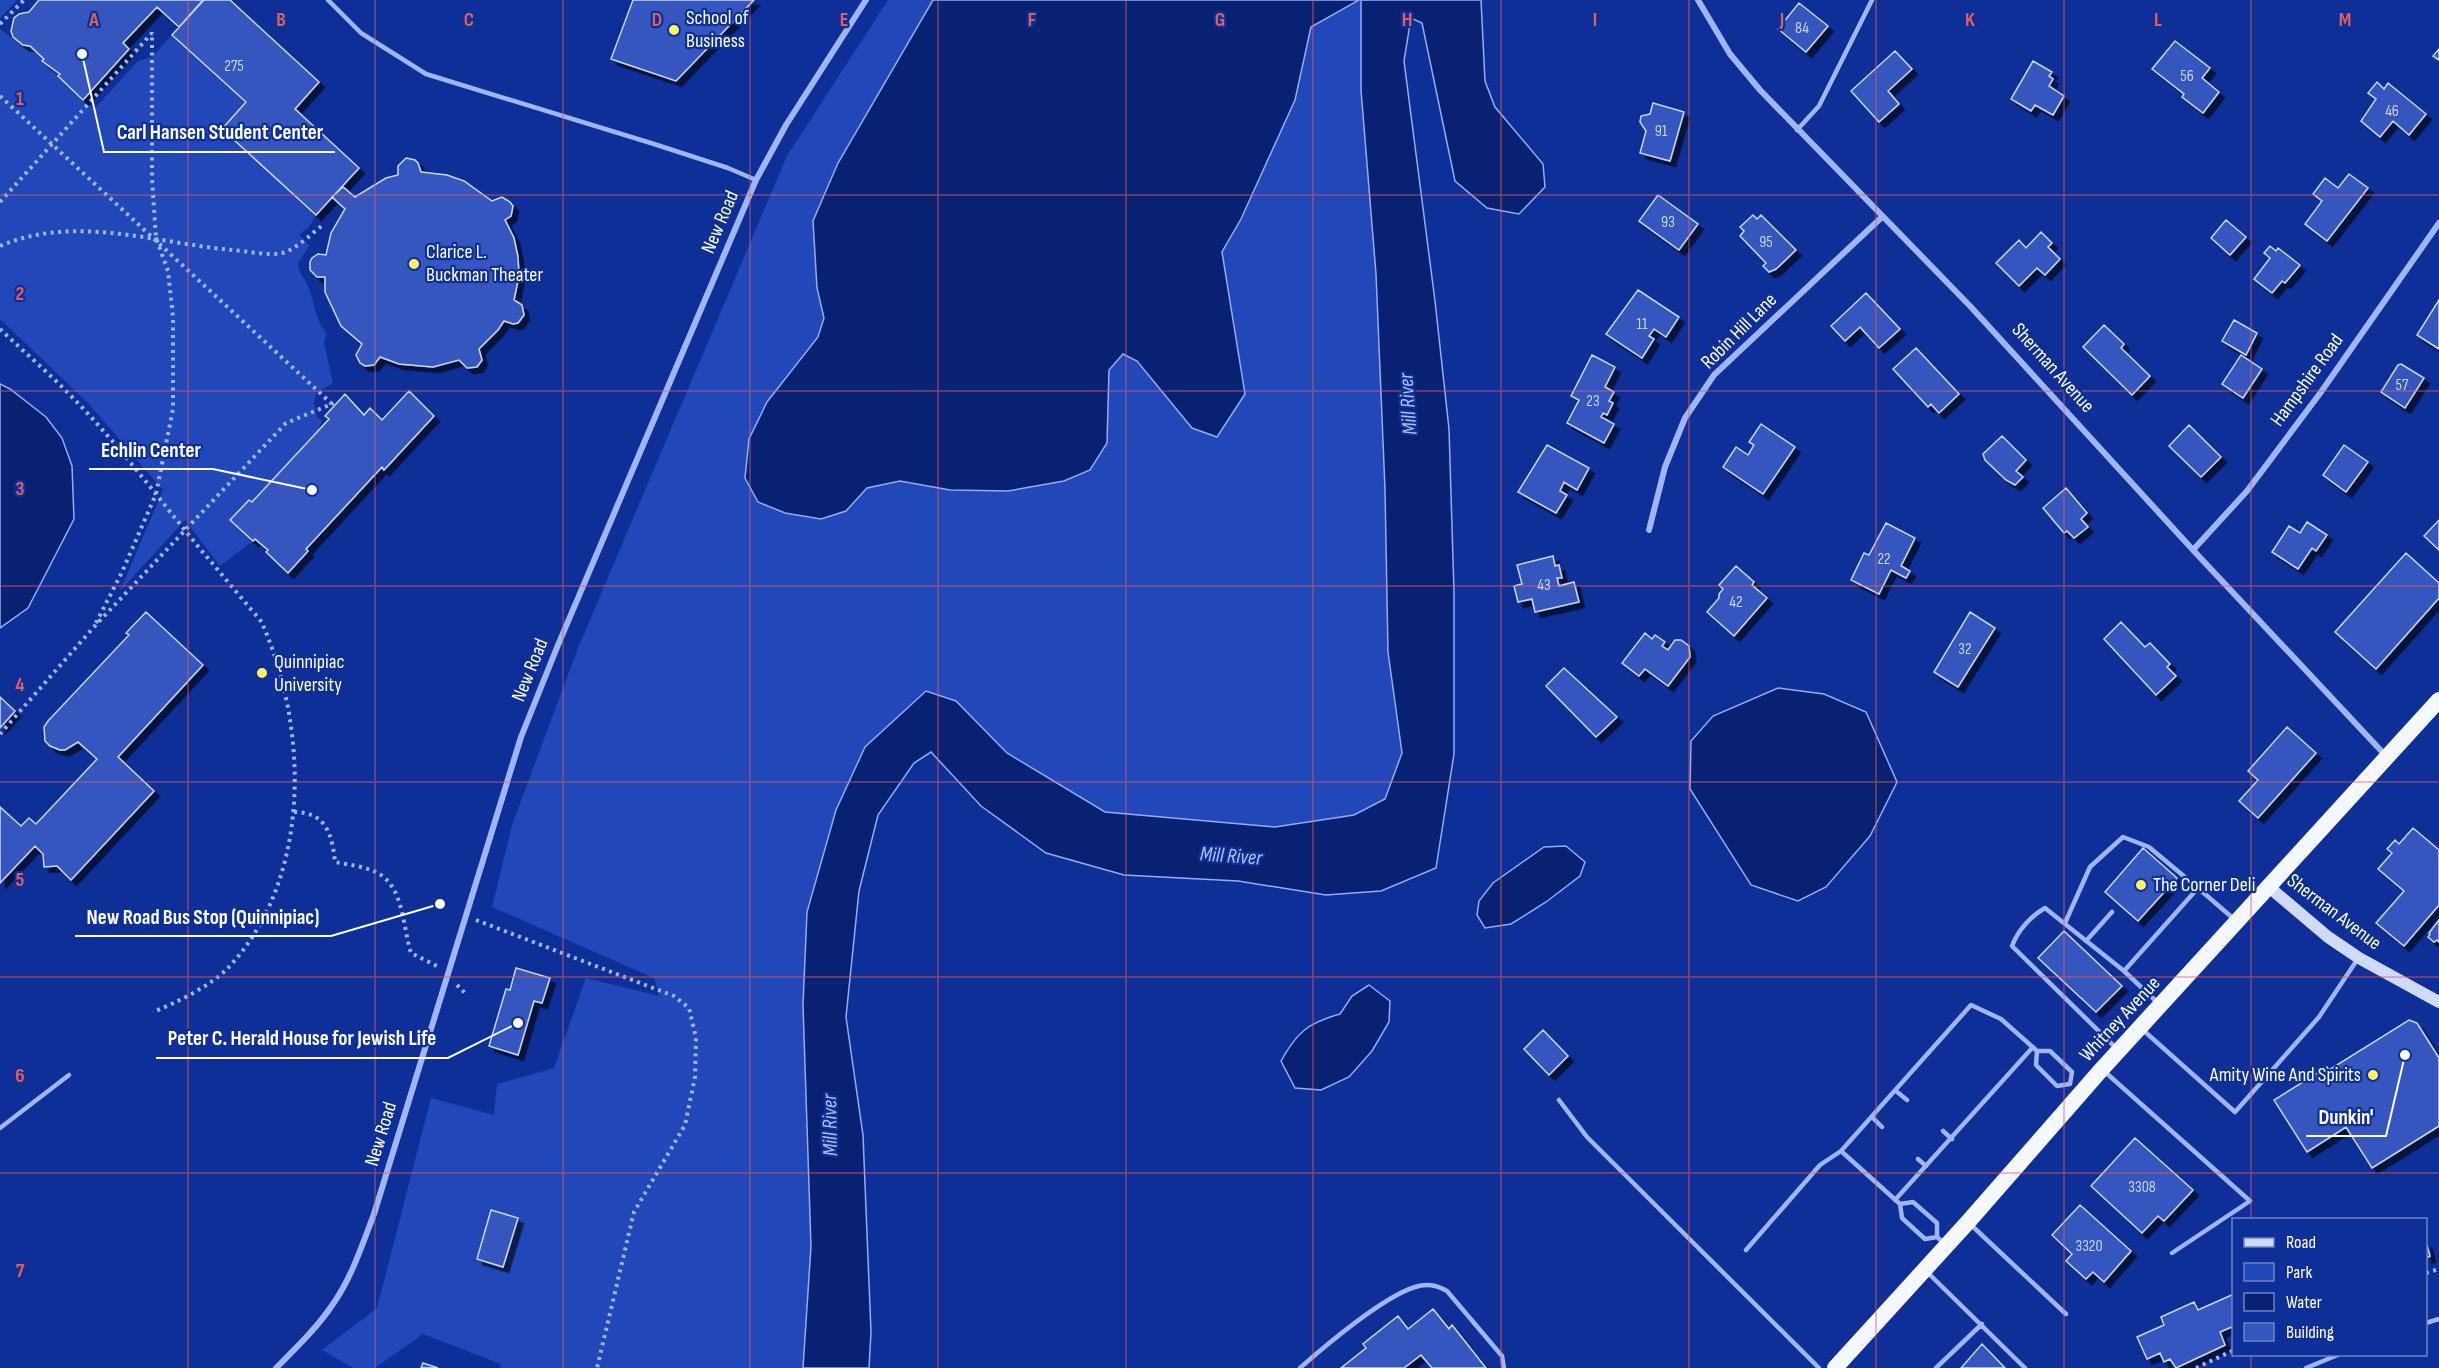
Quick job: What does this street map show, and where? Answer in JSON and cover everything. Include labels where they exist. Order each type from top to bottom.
[{"type":"highway","name":"Whitney Avenue","points":[[1835,1368],[1924,1269],[1942,1241],[1968,1222],[2075,1089],[2102,1070],[2439,700]]},
{"type":"main road","name":"Sherman Avenue","points":[[2269,887],[2328,937],[2359,958],[2439,1002]]},
{"type":"street","name":"New Road","points":[[276,1368],[323,1318],[345,1285],[356,1262],[374,1214],[521,737],[558,645],[756,180],[786,125],[866,0]]},
{"type":"street","name":"Sherman Avenue","points":[[1699,3],[1730,54],[1797,130],[1970,306],[2193,550],[2387,757]]},
{"type":"street","name":"Robin Hill Lane","points":[[1649,530],[1665,467],[1685,418],[1714,375],[1882,217]]},
{"type":"street","name":"Hampshire Road","points":[[2193,550],[2247,491],[2439,223]]},
{"type":"lane","points":[[328,0],[361,33],[426,74],[696,158],[756,180]]},
{"type":"lane","points":[[1699,3],[1707,0]]},
{"type":"lane","points":[[1797,130],[1819,106],[1872,0]]},
{"type":"lane","points":[[2065,923],[2090,867],[2123,837],[2149,847],[2237,922]]},
{"type":"lane","points":[[2124,971],[2198,888]]},
{"type":"lane","points":[[2119,1051],[2012,946],[2016,936],[2036,913],[2045,908],[2124,971],[2160,1006]]},
{"type":"lane","points":[[2086,941],[2112,912]]},
{"type":"lane","points":[[2140,1027],[2235,1112],[2319,1017],[2359,958]]},
{"type":"lane","points":[[1746,1250],[1820,1165],[1841,1151],[1971,1005],[2001,1019],[2035,1049],[2050,1051],[2072,1072],[2075,1089],[2058,1086],[2036,1065],[2035,1049]]},
{"type":"lane","points":[[1895,1200],[2035,1049]]},
{"type":"lane","points":[[2102,1070],[2250,1201],[2172,1253]]},
{"type":"lane","points":[[0,1128],[69,1075]]},
{"type":"lane","points":[[1896,1091],[1907,1100]]},
{"type":"lane","points":[[1558,1100],[1587,1137],[1819,1368]]},
{"type":"lane","points":[[1872,1117],[1882,1127]]},
{"type":"lane","points":[[1943,1131],[1952,1139]]},
{"type":"lane","points":[[1841,1151],[1900,1204],[1902,1218],[1925,1239],[1942,1241],[1936,1223],[1913,1202],[1900,1204]]},
{"type":"lane","points":[[1918,1159],[1926,1166]]},
{"type":"lane","points":[[1968,1222],[2066,1314]]},
{"type":"lane","points":[[1924,1269],[2025,1368]]},
{"type":"lane","points":[[1300,1368],[1384,1303],[1414,1287],[1437,1285],[1447,1291],[1502,1356],[1504,1368]]},
{"type":"lane","points":[[1936,1368],[1982,1324]]},
{"type":"lane","points":[[2306,1368],[2335,1356]]},
{"type":"path","points":[[0,24],[24,0]]},
{"type":"path","points":[[0,202],[152,32],[152,179],[156,238],[168,271],[173,317],[172,409],[156,494],[122,572],[93,628]]},
{"type":"path","points":[[0,96],[156,238],[332,404],[286,423],[93,628],[0,734]]},
{"type":"path","points":[[0,246],[11,241],[61,232],[107,231],[202,247],[283,253],[324,224]]},
{"type":"path","points":[[0,329],[73,398],[261,621],[284,688],[293,741],[294,812],[293,828],[280,881],[258,929],[226,970],[178,1003],[153,1012]]},
{"type":"path","points":[[294,812],[308,812],[322,821],[333,840],[335,862],[380,874],[393,889],[402,913],[411,952],[433,963],[467,995]]},
{"type":"path","points":[[464,916],[674,996],[689,1008],[696,1038],[695,1077],[685,1125],[634,1212],[597,1368]]},
{"type":"path","points":[[2196,1368],[2232,1351]]},
{"type":"green space","points":[[0,0],[17,0],[0,18]]},
{"type":"green space","points":[[888,0],[933,0],[838,163],[813,221],[817,288],[824,318],[818,337],[767,402],[758,502],[785,513],[821,519],[846,511],[867,488],[900,481],[950,490],[1008,491],[1064,481],[1089,470],[1107,443],[1109,369],[1123,354],[1137,361],[1192,428],[1245,394],[1222,252],[1241,219],[1295,100],[1311,27],[1361,0],[1361,90],[1376,274],[1385,489],[1388,652],[1402,753],[1385,799],[1354,815],[1275,827],[1105,812],[1007,753],[956,701],[926,691],[865,747],[807,912],[803,1005],[811,1246],[803,1368],[500,1368],[501,1364],[423,1334],[375,1368],[353,1368],[322,1350],[377,1308],[431,1098],[494,1115],[497,1084],[554,1068],[586,978],[659,996],[654,978],[492,907],[512,825],[578,648],[787,156]]},
{"type":"green space","points":[[0,29],[17,42],[30,46],[44,59],[42,61],[60,74],[58,76],[94,109],[138,61],[152,57],[172,35],[246,102],[222,129],[316,215],[309,227],[299,235],[309,246],[298,263],[300,272],[310,290],[319,321],[326,333],[324,343],[333,383],[316,393],[314,402],[317,417],[322,421],[318,430],[252,502],[249,500],[230,520],[253,541],[220,566],[185,520],[120,591],[163,490],[89,404],[0,319]]},
{"type":"water","points":[[933,0],[1359,0],[1311,27],[1295,100],[1241,219],[1222,252],[1245,394],[1217,437],[1192,428],[1137,361],[1123,354],[1109,370],[1107,443],[1090,470],[1064,481],[1008,491],[950,490],[900,481],[867,488],[846,511],[821,519],[785,513],[758,502],[745,478],[749,439],[767,402],[818,337],[824,318],[817,288],[813,221],[838,163]]},
{"type":"water","name":"Mill River","points":[[1361,0],[1481,0],[1485,81],[1495,107],[1543,164],[1545,187],[1519,214],[1487,208],[1455,181],[1422,23],[1411,18],[1404,61],[1449,429],[1454,592],[1454,754],[1436,868],[1381,891],[1326,895],[1238,881],[1124,875],[1046,853],[981,806],[931,752],[914,763],[878,815],[859,891],[846,1017],[863,1135],[871,1332],[869,1368],[803,1368],[811,1246],[803,1005],[807,912],[836,810],[865,747],[926,691],[956,701],[1007,753],[1105,812],[1275,827],[1354,815],[1385,799],[1402,753],[1388,652],[1385,489],[1376,274],[1361,90]]},
{"type":"water","points":[[0,384],[46,417],[62,438],[72,466],[74,519],[28,608],[0,628]]},
{"type":"water","points":[[1778,688],[1824,694],[1866,712],[1897,782],[1870,836],[1826,887],[1798,901],[1751,885],[1690,789],[1691,741],[1713,716]]},
{"type":"water","points":[[1566,846],[1585,862],[1580,876],[1546,902],[1511,924],[1485,928],[1477,915],[1479,901],[1493,883],[1544,847]]},
{"type":"water","points":[[1369,985],[1390,1001],[1389,1022],[1372,1051],[1349,1077],[1321,1090],[1295,1088],[1281,1061],[1292,1043],[1311,1025],[1340,1014],[1352,996]]},
{"type":"building","points":[[39,0],[203,0],[179,27],[157,7],[123,43],[129,49],[83,100],[58,76],[60,74],[42,61],[44,59],[30,46],[23,45],[13,37],[11,31],[14,18],[19,14],[29,12]]},
{"type":"building","points":[[204,0],[230,0],[319,82],[295,109],[359,168],[316,215],[222,129],[246,102],[172,35]]},
{"type":"building","name":"School of Business","points":[[633,0],[754,0],[676,81],[611,59]]},
{"type":"building","points":[[1799,3],[1828,26],[1806,52],[1778,29]]},
{"type":"building","points":[[2175,41],[2210,68],[2202,78],[2219,92],[2203,113],[2182,97],[2184,94],[2152,69]]},
{"type":"building","points":[[2439,49],[2439,60],[2433,56]]},
{"type":"building","points":[[1895,51],[1912,69],[1888,91],[1899,104],[1879,122],[1851,91]]},
{"type":"building","points":[[2033,61],[2052,72],[2049,76],[2053,79],[2049,86],[2064,96],[2053,115],[2035,105],[2031,111],[2011,99]]},
{"type":"building","points":[[2377,82],[2384,89],[2388,83],[2426,114],[2409,135],[2393,121],[2380,137],[2361,121],[2376,99],[2368,93]]},
{"type":"building","points":[[1653,103],[1684,112],[1670,161],[1640,153],[1646,131],[1640,122],[1641,116],[1650,114]]},
{"type":"building","name":"Clarice L. Buckman Theater","points":[[406,158],[415,160],[421,172],[447,175],[464,181],[492,201],[502,197],[513,206],[511,216],[505,220],[514,238],[518,257],[519,276],[514,300],[522,305],[524,315],[518,323],[504,321],[479,349],[482,360],[477,367],[467,368],[459,360],[433,367],[399,364],[380,357],[374,365],[365,366],[360,363],[356,355],[362,344],[341,326],[325,292],[325,277],[317,277],[310,270],[312,258],[318,254],[326,255],[331,233],[345,209],[332,197],[343,187],[355,197],[386,178],[398,175],[398,166]]},
{"type":"building","points":[[2349,174],[2368,188],[2327,241],[2305,224],[2322,201],[2313,194],[2325,178],[2338,188]]},
{"type":"building","points":[[1658,195],[1698,224],[1679,250],[1639,221]]},
{"type":"building","points":[[1753,215],[1757,219],[1761,215],[1796,250],[1776,269],[1769,272],[1763,266],[1766,263],[1740,236],[1744,231],[1740,227]]},
{"type":"building","points":[[2226,220],[2246,237],[2230,255],[2211,238]]},
{"type":"building","points":[[2041,232],[2052,243],[2048,247],[2060,259],[2045,275],[2037,268],[2019,286],[1996,263],[2019,240],[2026,248]]},
{"type":"building","points":[[2270,246],[2276,251],[2278,248],[2300,265],[2285,283],[2282,281],[2272,293],[2254,279],[2270,258],[2264,253]]},
{"type":"building","points":[[1638,290],[1679,317],[1666,337],[1654,329],[1649,336],[1654,339],[1642,358],[1606,334]]},
{"type":"building","points":[[1866,293],[1900,329],[1879,348],[1860,327],[1845,341],[1831,326]]},
{"type":"building","points":[[2439,300],[2439,349],[2417,335]]},
{"type":"building","points":[[2234,320],[2257,333],[2246,355],[2222,341]]},
{"type":"building","points":[[2104,325],[2124,344],[2121,348],[2150,376],[2132,395],[2083,347]]},
{"type":"building","points":[[1916,348],[1959,394],[1939,413],[1931,404],[1928,407],[1893,369]]},
{"type":"building","points":[[1592,355],[1615,367],[1605,387],[1614,392],[1609,401],[1613,403],[1607,415],[1603,413],[1601,417],[1614,424],[1604,443],[1567,423],[1579,400],[1571,396]]},
{"type":"building","points":[[2241,355],[2262,369],[2243,398],[2222,384]]},
{"type":"building","points":[[2401,364],[2424,378],[2405,408],[2381,392],[2398,365]]},
{"type":"building","points":[[409,391],[434,416],[384,470],[382,467],[306,549],[308,551],[288,573],[266,552],[268,550],[255,539],[253,541],[230,520],[249,500],[252,502],[329,419],[325,416],[345,394],[364,415],[370,408],[382,420]]},
{"type":"building","points":[[1761,424],[1795,447],[1763,494],[1723,467],[1736,447],[1748,455],[1754,445],[1749,442]]},
{"type":"building","points":[[2189,425],[2221,457],[2201,477],[2169,446]]},
{"type":"building","points":[[2002,436],[2026,460],[2016,471],[2023,477],[2015,485],[2006,480],[1985,460],[1983,454]]},
{"type":"building","points":[[1547,445],[1589,468],[1577,490],[1564,482],[1560,491],[1567,495],[1556,513],[1518,492]]},
{"type":"building","points":[[2344,445],[2368,462],[2346,492],[2323,475]]},
{"type":"building","points":[[2066,488],[2087,513],[2081,519],[2088,527],[2074,538],[2067,531],[2064,533],[2043,508]]},
{"type":"building","points":[[2439,520],[2439,550],[2424,536]]},
{"type":"building","points":[[2307,522],[2327,535],[2316,551],[2312,548],[2298,569],[2272,552],[2289,526],[2300,533]]},
{"type":"building","points":[[1886,523],[1915,538],[1901,566],[1910,571],[1906,578],[1891,570],[1879,594],[1851,580],[1864,553],[1869,555]]},
{"type":"building","points":[[2406,553],[2439,583],[2439,598],[2376,669],[2335,632]]},
{"type":"building","points":[[1553,556],[1555,566],[1559,565],[1562,578],[1557,578],[1559,586],[1574,582],[1579,602],[1535,612],[1532,599],[1518,602],[1514,586],[1522,584],[1517,565]]},
{"type":"building","points":[[1736,566],[1767,598],[1734,636],[1707,612],[1719,598],[1723,589],[1719,585]]},
{"type":"building","points":[[146,612],[203,665],[118,757],[154,791],[71,880],[57,866],[44,867],[43,854],[35,846],[0,883],[0,807],[21,826],[29,818],[36,824],[97,759],[78,742],[65,750],[50,746],[45,741],[44,727],[129,635],[126,633]]},
{"type":"building","points":[[1970,612],[1995,628],[1958,687],[1934,672]]},
{"type":"building","points":[[2121,622],[2145,647],[2150,643],[2170,664],[2167,667],[2176,676],[2156,695],[2104,639]]},
{"type":"building","points":[[1645,633],[1652,639],[1655,635],[1665,642],[1662,646],[1668,650],[1675,640],[1681,640],[1689,646],[1690,657],[1668,686],[1645,669],[1639,676],[1622,663]]},
{"type":"building","points":[[1564,668],[1617,717],[1596,737],[1546,686]]},
{"type":"building","points":[[0,697],[15,711],[0,728]]},
{"type":"building","points":[[2287,727],[2316,753],[2258,818],[2239,801],[2258,780],[2248,771]]},
{"type":"building","points":[[2413,828],[2439,850],[2439,905],[2404,946],[2376,923],[2404,891],[2378,869],[2392,853],[2387,849],[2395,840],[2399,844]]},
{"type":"building","name":"The Corner Deli","points":[[2143,848],[2177,878],[2138,921],[2105,892]]},
{"type":"building","points":[[2439,920],[2439,942],[2437,940],[2434,942],[2428,937]]},
{"type":"building","points":[[2064,931],[2122,986],[2096,1012],[2038,958]]},
{"type":"building","points":[[516,968],[550,978],[542,1003],[534,1001],[518,1055],[489,1046],[506,989],[510,990]]},
{"type":"building","points":[[2409,1020],[2417,1023],[2439,1058],[2439,1126],[2372,1168],[2346,1127],[2307,1152],[2274,1100],[2327,1067],[2329,1070]]},
{"type":"building","points":[[1543,1030],[1568,1056],[1549,1075],[1524,1049]]},
{"type":"building","points":[[2135,1138],[2193,1190],[2164,1221],[2158,1216],[2142,1233],[2091,1186]]},
{"type":"building","points":[[2080,1205],[2131,1251],[2104,1282],[2093,1272],[2086,1279],[2066,1261],[2072,1254],[2052,1235]]},
{"type":"building","points":[[491,1210],[518,1218],[503,1267],[477,1259]]},
{"type":"building","points":[[2232,1295],[2232,1327],[2220,1332],[2225,1345],[2176,1368],[2170,1359],[2164,1362],[2160,1353],[2147,1359],[2137,1337],[2164,1325],[2161,1317],[2194,1302],[2198,1310]]},
{"type":"building","points":[[1433,1309],[1449,1329],[1452,1325],[1486,1368],[1432,1368],[1421,1355],[1404,1368],[1341,1368],[1366,1348],[1363,1344],[1398,1316],[1408,1329]]},
{"type":"building","points":[[1982,1344],[2005,1368],[1961,1368]]},
{"type":"building","points":[[423,1363],[438,1368],[421,1368]]},
{"type":"place","name":"School of Business","points":[[674,30]]},
{"type":"place","name":"Carl Hansen Student Center","points":[[82,54]]},
{"type":"place","name":"Clarice L. Buckman Theater","points":[[414,264]]},
{"type":"place","name":"Echlin Center","points":[[312,490]]},
{"type":"place","name":"Quinnipiac University","points":[[262,673]]},
{"type":"place","name":"The Corner Deli","points":[[2141,885]]},
{"type":"place","name":"New Road Bus Stop (Quinnipiac)","points":[[440,904]]},
{"type":"place","name":"Peter C. Herald House for Jewish Life","points":[[518,1023]]},
{"type":"place","name":"Dunkin'","points":[[2405,1055]]},
{"type":"place","name":"Amity Wine And Spirits","points":[[2373,1075]]}]
